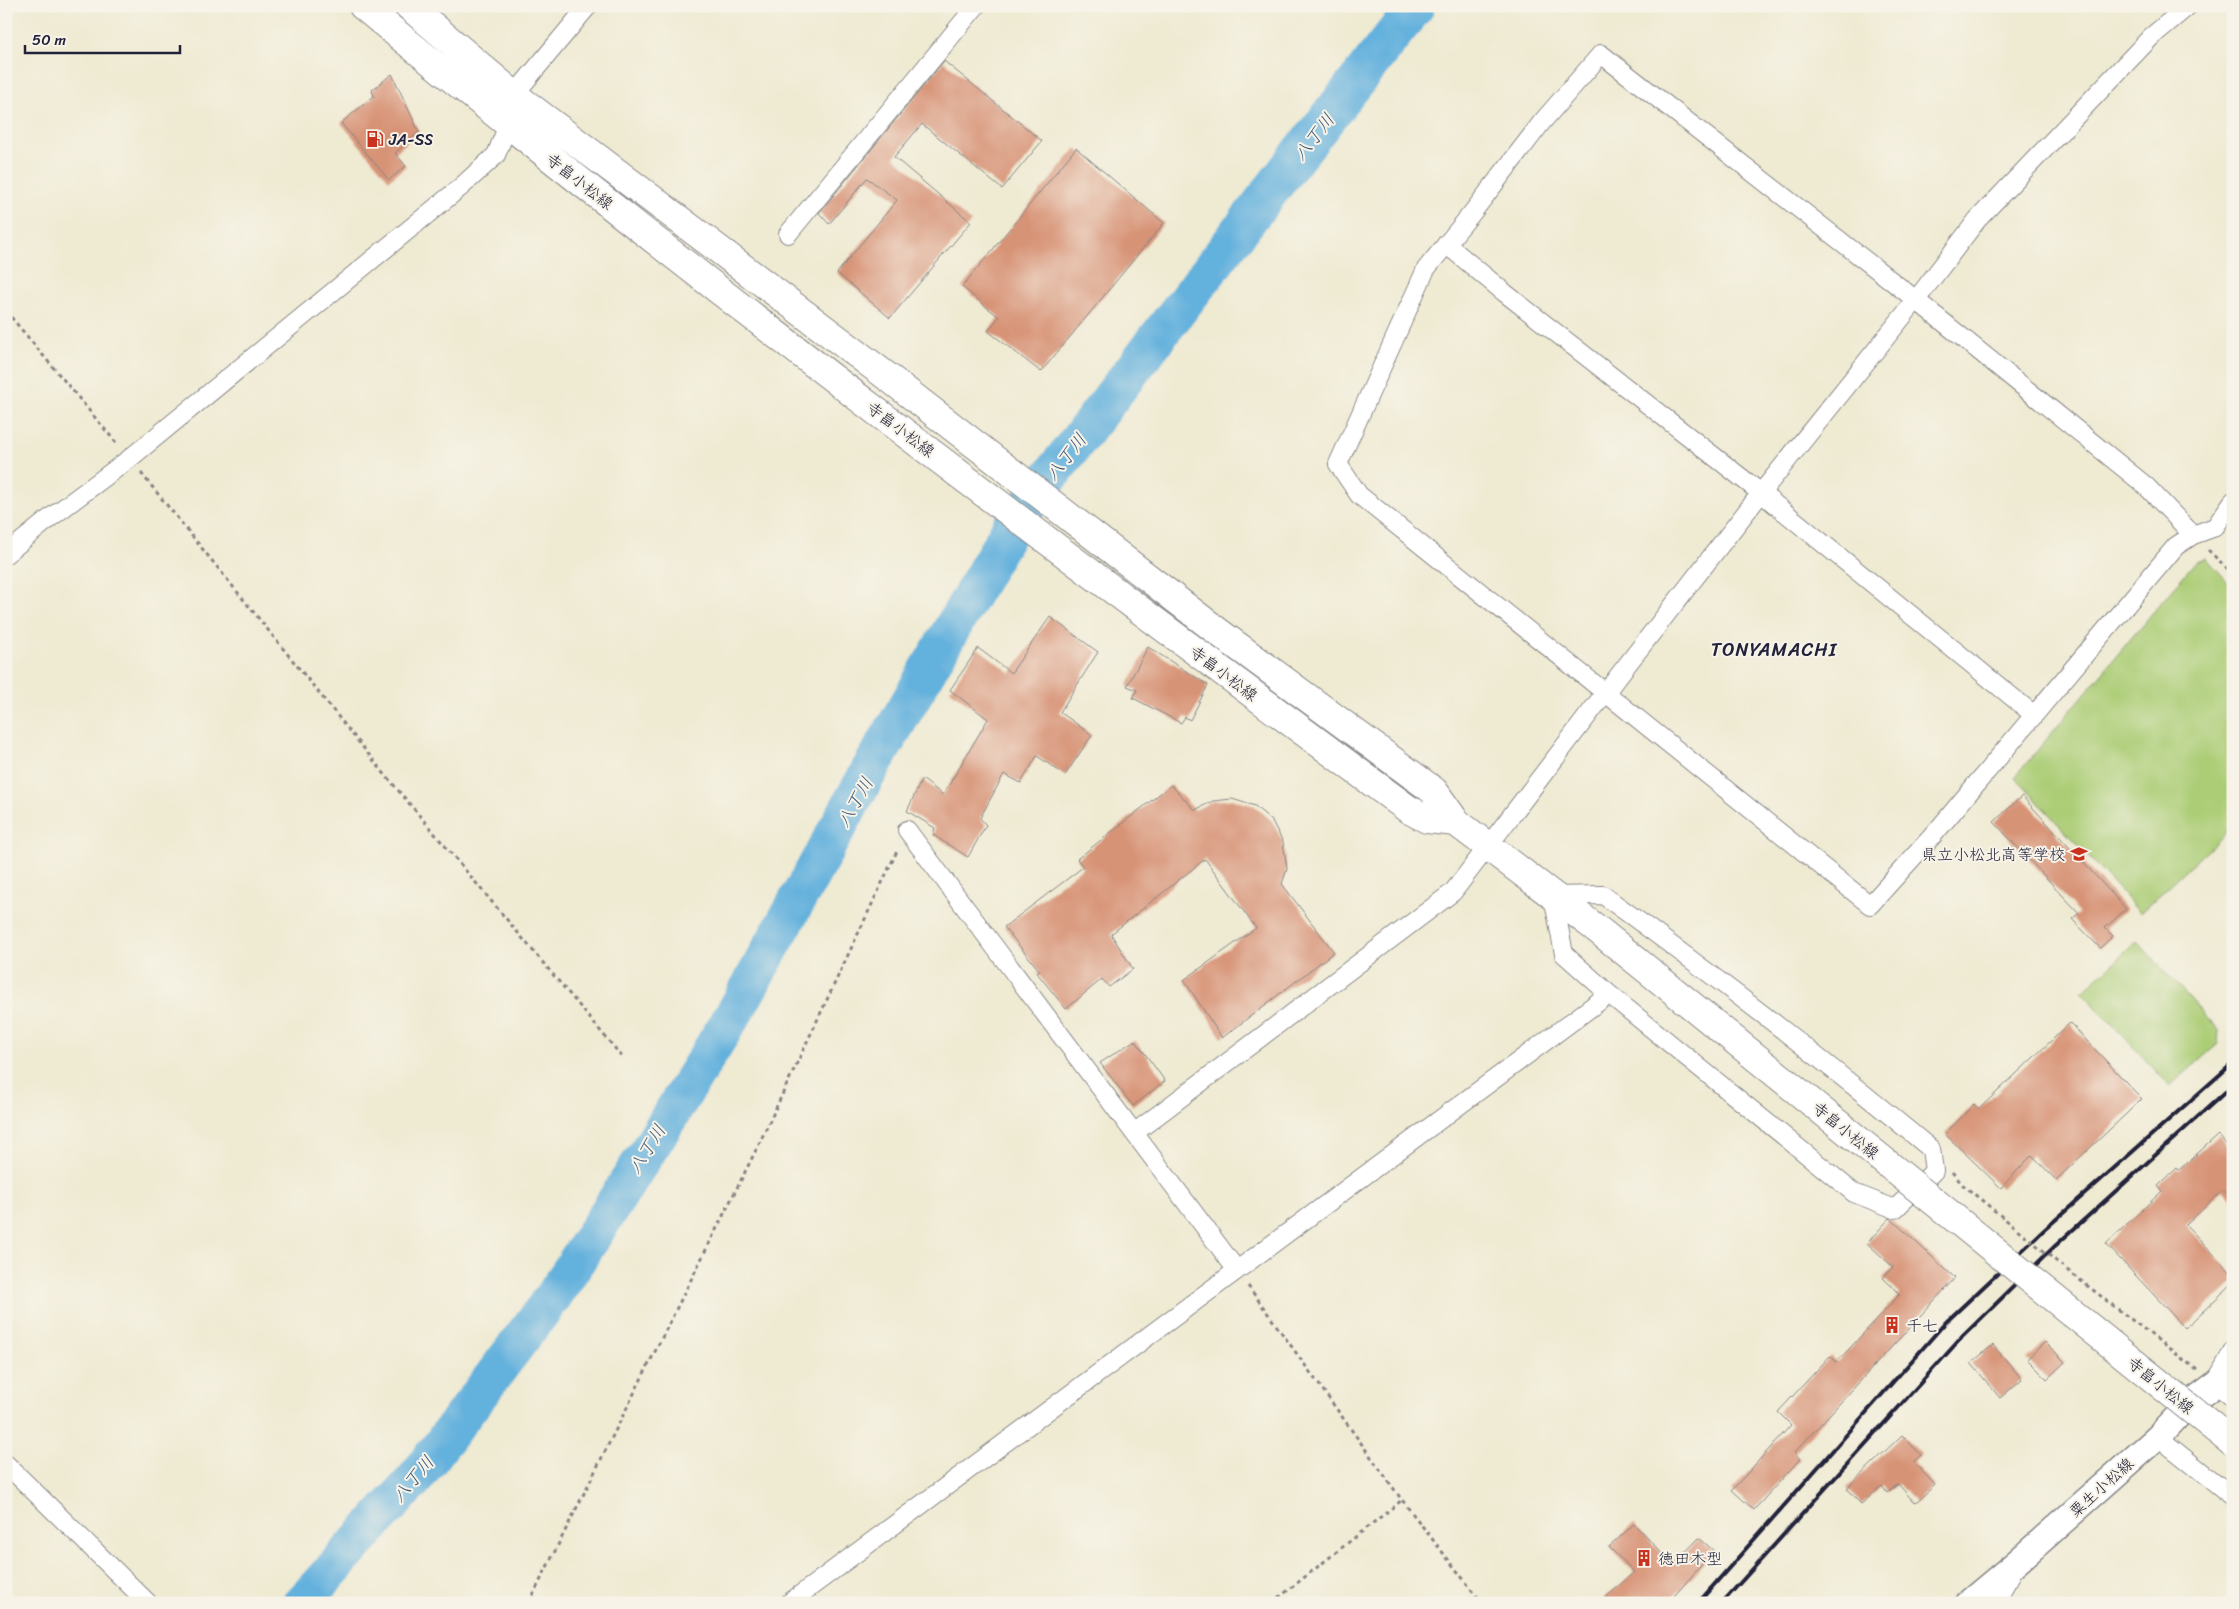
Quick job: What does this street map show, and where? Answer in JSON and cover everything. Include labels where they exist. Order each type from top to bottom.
[{"type":"main road","name":"寺畠小松線","points":[[363,6],[508,125],[873,408],[1199,654],[1408,809],[1427,819],[1456,822]]},
{"type":"main road","name":"寺畠小松線","points":[[409,6],[514,95],[1217,630],[1434,791],[1456,822],[1597,929],[2233,1442]]},
{"type":"main road","name":"粟生小松線","points":[[1968,1603],[2018,1562],[2158,1437],[2190,1403],[2227,1384]]},
{"type":"street","points":[[6,554],[50,518],[129,459],[462,186],[496,155],[508,125],[514,95],[588,6]]},
{"type":"street","points":[[788,234],[976,6]]},
{"type":"street","points":[[1134,1133],[1453,892],[1605,693],[1761,493],[1916,300],[1977,220],[2151,37],[2188,6]]},
{"type":"street","points":[[2193,535],[2146,486],[1916,300],[1601,54],[1542,122],[1426,269],[1338,464],[1359,495],[1870,905],[1935,833],[2176,546],[2193,535],[2215,527],[2233,501]]},
{"type":"street","points":[[1446,244],[1505,293],[1761,493],[2033,714]]},
{"type":"street","points":[[907,830],[1236,1269]]},
{"type":"street","points":[[1603,895],[1883,1109],[1931,1149],[1934,1171],[1895,1209],[1854,1192],[1609,994],[1564,954],[1553,896],[1603,895]]},
{"type":"street","points":[[789,1603],[1236,1269],[1609,994]]},
{"type":"street","points":[[2227,1384],[2233,1351]]},
{"type":"street","points":[[2158,1437],[2233,1497]]},
{"type":"street","points":[[6,1464],[148,1603]]},
{"type":"street","points":[[1995,1603],[2018,1562]]},
{"type":"path","points":[[6,311],[129,459],[387,777],[624,1059]]},
{"type":"path","points":[[2193,535],[2233,574]]},
{"type":"path","points":[[529,1603],[757,1148],[907,830]]},
{"type":"path","points":[[1963,1185],[2117,1309],[2227,1384]]},
{"type":"path","points":[[1236,1269],[1402,1500],[1482,1603]]},
{"type":"path","points":[[1272,1603],[1402,1500]]},
{"type":"green space","points":[[2206,558],[2233,587],[2233,826],[2140,913],[2015,777],[2196,561]]},
{"type":"green space","points":[[2137,941],[2219,1030],[2218,1044],[2170,1086],[2082,992]]},
{"type":"building","points":[[944,61],[1042,141],[1002,189],[922,124],[894,157],[971,222],[890,318],[837,273],[897,200],[867,178],[829,224],[819,213]]},
{"type":"building","points":[[392,74],[419,132],[395,153],[406,166],[389,180],[341,123],[374,96],[372,90]]},
{"type":"building","points":[[1076,148],[1164,223],[1041,372],[988,331],[999,317],[962,287]]},
{"type":"building","points":[[1050,617],[1098,652],[1060,712],[1092,735],[1065,775],[1037,756],[1021,783],[1004,774],[980,818],[986,825],[968,857],[933,835],[935,828],[907,811],[922,779],[943,795],[988,719],[950,690],[978,648],[1011,673]]},
{"type":"building","points":[[1148,647],[1208,685],[1190,720],[1185,717],[1181,723],[1133,698],[1137,690],[1127,686]]},
{"type":"building","points":[[1171,785],[1195,810],[1213,801],[1232,799],[1255,806],[1272,821],[1283,842],[1287,869],[1282,884],[1334,952],[1222,1038],[1184,980],[1256,928],[1205,859],[1111,934],[1133,969],[1109,987],[1102,979],[1066,1009],[1037,973],[1040,971],[1004,927],[1083,867],[1077,859]]},
{"type":"building","points":[[2022,796],[2126,909],[2105,928],[2113,936],[2100,948],[2072,919],[2079,913],[1994,822]]},
{"type":"building","points":[[2070,1023],[2142,1099],[2056,1180],[2032,1155],[2001,1188],[1945,1134],[1974,1104],[1979,1109]]},
{"type":"building","points":[[1135,1040],[1165,1081],[1133,1106],[1100,1063]]},
{"type":"building","points":[[2218,1135],[2233,1152],[2233,1200],[2223,1190],[2186,1225],[2233,1275],[2233,1283],[2185,1328],[2106,1244],[2162,1191],[2158,1186]]},
{"type":"building","name":"千七","points":[[1890,1218],[1955,1278],[1794,1453],[1800,1459],[1754,1510],[1732,1490],[1791,1425],[1778,1412],[1830,1356],[1837,1362],[1900,1294],[1883,1278],[1893,1267],[1867,1243]]},
{"type":"building","points":[[2045,1342],[2065,1362],[2047,1379],[2027,1359]]},
{"type":"building","points":[[1993,1345],[2022,1379],[2000,1398],[1971,1363]]},
{"type":"building","points":[[1902,1435],[1921,1455],[1913,1462],[1935,1485],[1915,1503],[1898,1484],[1887,1493],[1882,1486],[1861,1504],[1847,1488]]},
{"type":"building","name":"徳田木型","points":[[1634,1524],[1673,1565],[1699,1538],[1714,1551],[1668,1603],[1600,1603],[1634,1572],[1609,1547]]},
{"type":"waterway","name":"八丁川","points":[[302,1603],[415,1479],[555,1294],[653,1143],[739,1005],[868,773],[1011,527],[1292,163],[1416,6]]},
{"type":"railway","points":[[1698,1603],[1946,1322],[2044,1230],[2233,1063]]},
{"type":"railway","points":[[1722,1603],[1962,1337],[2055,1246],[2233,1085]]},
{"type":"place","name":"JA-SS","points":[[375,139]]},
{"type":"place","name":"県立小松北高等学校","points":[[2079,854]]},
{"type":"place","name":"千七","points":[[1892,1325]]},
{"type":"place","name":"徳田木型","points":[[1644,1558]]},
{"type":"district","name":"TONYAMACHI","points":[[1774,649]]}]
